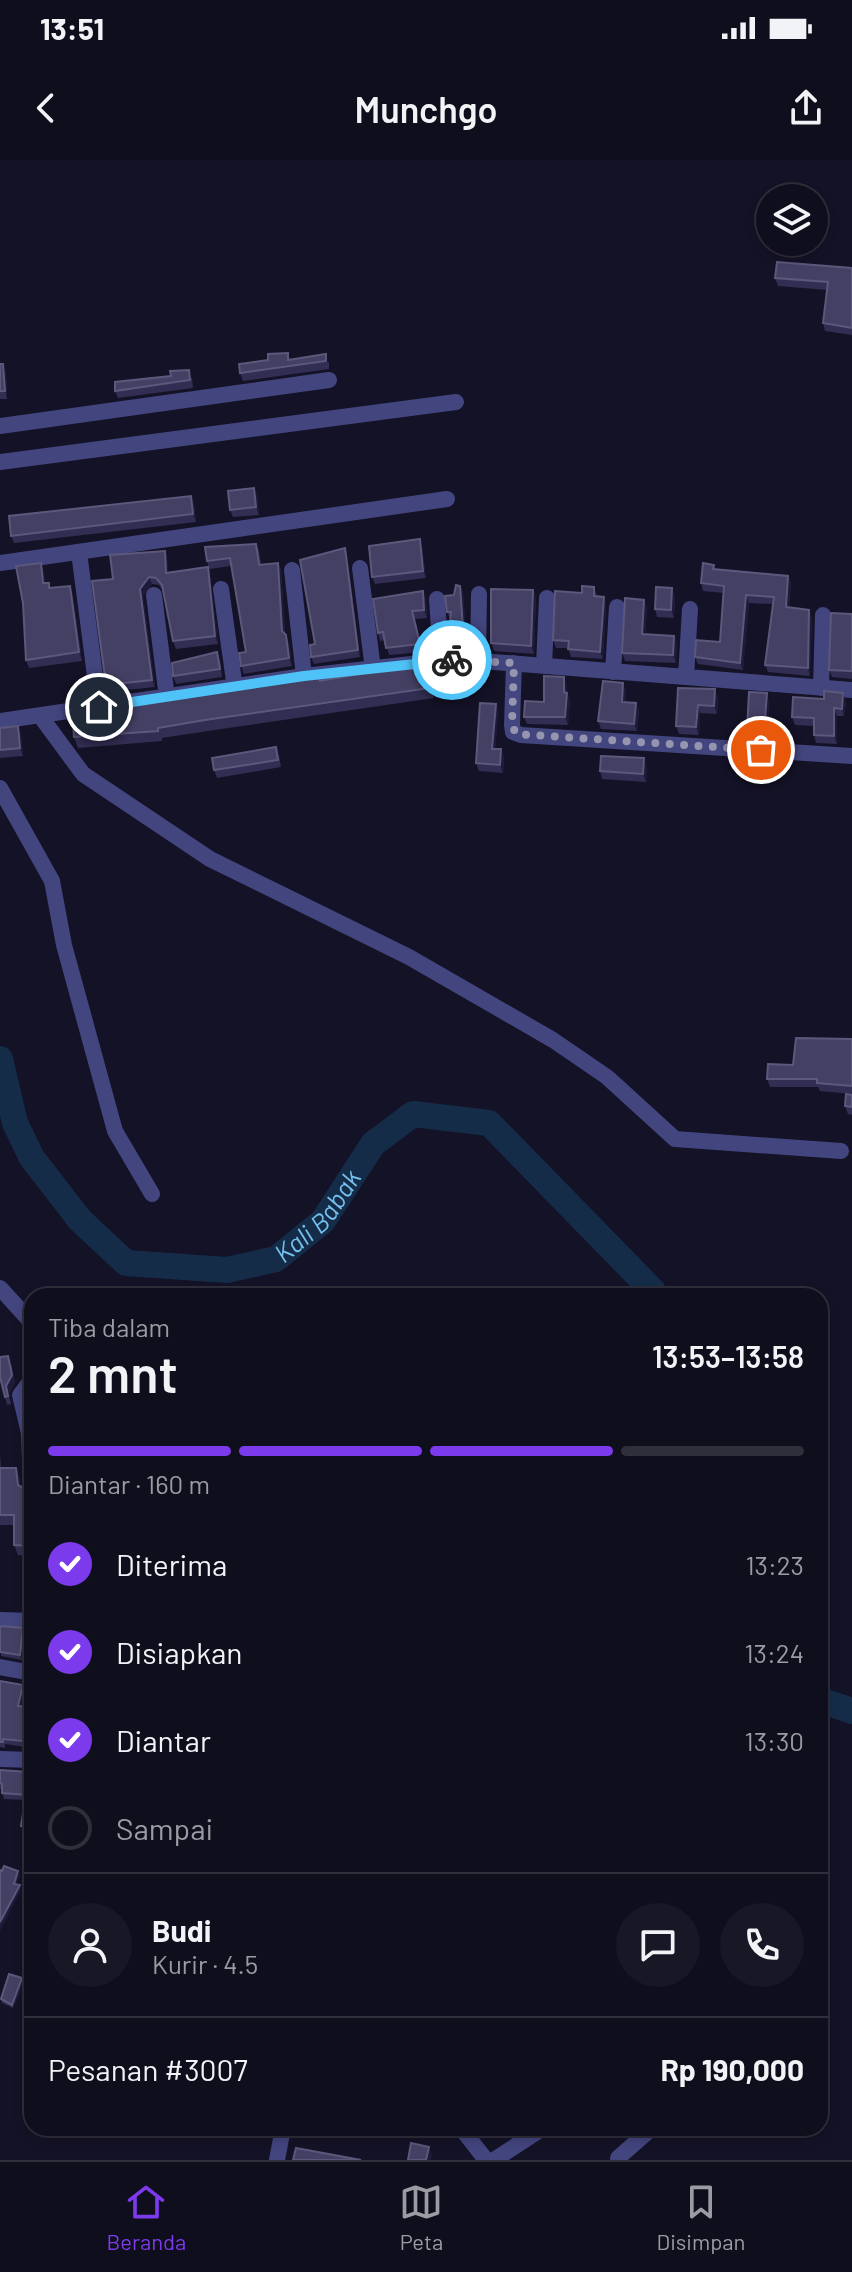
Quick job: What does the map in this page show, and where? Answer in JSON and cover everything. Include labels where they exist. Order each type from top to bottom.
[{"type":"street","points":[[0,426],[329,380]]},
{"type":"street","points":[[0,462],[456,402]]},
{"type":"street","points":[[0,563],[447,499]]},
{"type":"street","points":[[79,552],[99,707]]},
{"type":"street","points":[[360,568],[373,669]]},
{"type":"street","points":[[292,570],[304,676]]},
{"type":"street","points":[[221,589],[235,688]]},
{"type":"street","points":[[478,660],[479,594]]},
{"type":"street","points":[[154,595],[167,698]]},
{"type":"street","points":[[544,666],[547,598]]},
{"type":"street","points":[[437,599],[441,660]]},
{"type":"street","points":[[613,672],[617,607]]},
{"type":"street","points":[[686,677],[690,609]]},
{"type":"street","points":[[821,688],[823,615]]},
{"type":"street","points":[[0,721],[304,676],[441,660],[478,660],[852,690]]},
{"type":"street","points":[[514,663],[512,725],[513,732],[521,735],[852,756]]},
{"type":"street","points":[[41,717],[83,774],[197,850],[409,957],[558,1043],[613,1082],[675,1139],[841,1151]]},
{"type":"street","points":[[0,788],[52,881],[64,945],[115,1131],[152,1194]]},
{"type":"street","points":[[0,1288],[24,1314]]},
{"type":"street","points":[[24,1390],[20,1395],[24,1412]]},
{"type":"street","points":[[0,1620],[24,1621]]},
{"type":"street","points":[[0,1667],[24,1672]]},
{"type":"street","points":[[0,1759],[24,1760]]},
{"type":"street","points":[[277,2160],[282,2136]]},
{"type":"street","points":[[467,2136],[486,2160]]},
{"type":"street","points":[[494,2160],[531,2136]]},
{"type":"street","points":[[618,2158],[643,2136]]},
{"type":"building","points":[[777,262],[852,268],[852,328],[823,323],[828,282],[775,278]]},
{"type":"building","points":[[288,353],[288,360],[326,354],[326,361],[240,373],[239,364],[268,360],[268,354]]},
{"type":"building","points":[[0,364],[3,364],[5,391],[0,391]]},
{"type":"building","points":[[189,370],[190,380],[115,391],[115,382],[171,376],[170,371]]},
{"type":"building","points":[[254,488],[256,507],[230,510],[228,491]]},
{"type":"building","points":[[191,496],[193,514],[11,536],[9,516]]},
{"type":"building","points":[[420,539],[423,571],[372,577],[369,546]]},
{"type":"building","points":[[256,544],[259,565],[278,563],[282,631],[286,635],[289,658],[241,666],[239,653],[246,652],[230,558],[207,561],[205,547]]},
{"type":"building","points":[[345,548],[358,650],[311,657],[310,645],[315,644],[300,560]]},
{"type":"building","points":[[165,551],[166,573],[208,567],[215,636],[173,641],[162,585],[156,578],[149,577],[140,589],[152,680],[106,685],[92,581],[113,579],[110,555]]},
{"type":"building","points":[[41,563],[43,583],[49,583],[49,588],[70,586],[79,652],[26,660],[23,603],[16,566]]},
{"type":"building","points":[[703,563],[714,565],[713,569],[788,576],[786,607],[809,610],[808,668],[765,665],[774,597],[746,595],[740,663],[695,657],[696,640],[720,642],[724,586],[701,583]]},
{"type":"building","points":[[456,585],[460,586],[464,641],[448,641],[451,612],[447,612],[445,596],[454,595]]},
{"type":"building","points":[[582,586],[594,587],[594,596],[604,597],[600,652],[568,649],[569,641],[553,640],[555,591],[582,593]]},
{"type":"building","points":[[656,587],[672,588],[671,610],[655,609]]},
{"type":"building","points":[[491,589],[533,590],[531,646],[491,643]]},
{"type":"building","points":[[423,591],[424,610],[412,611],[420,644],[386,648],[383,632],[378,633],[373,599]]},
{"type":"building","points":[[625,598],[644,600],[642,634],[674,636],[673,655],[622,653]]},
{"type":"building","points":[[831,613],[852,614],[852,671],[829,670]]},
{"type":"building","points":[[217,652],[220,669],[173,676],[172,663]]},
{"type":"building","points":[[424,663],[430,688],[205,720],[158,728],[158,731],[74,737],[72,712],[318,677],[320,681]]},
{"type":"building","points":[[462,663],[464,686],[436,688],[441,664]]},
{"type":"building","points":[[544,676],[564,677],[564,692],[567,693],[565,717],[524,717],[525,701],[544,702]]},
{"type":"building","points":[[603,681],[623,683],[622,702],[636,703],[634,724],[598,721]]},
{"type":"building","points":[[678,688],[715,689],[714,706],[698,705],[696,727],[676,726]]},
{"type":"building","points":[[824,691],[843,693],[842,709],[834,708],[834,736],[814,735],[814,718],[792,717],[793,697],[824,699]]},
{"type":"building","points":[[749,692],[767,693],[764,732],[747,731]]},
{"type":"building","points":[[480,703],[496,704],[492,749],[501,749],[500,765],[476,763]]},
{"type":"building","points":[[18,726],[20,748],[0,750],[0,728]]},
{"type":"building","points":[[276,747],[278,760],[214,770],[212,758]]},
{"type":"building","points":[[601,756],[644,758],[643,774],[600,771]]},
{"type":"building","points":[[796,1038],[852,1039],[852,1086],[817,1083],[817,1079],[767,1079],[768,1064],[793,1065]]},
{"type":"building","points":[[846,1094],[852,1095],[852,1107],[845,1106]]},
{"type":"building","points":[[8,1356],[12,1375],[6,1386],[8,1396],[5,1397],[0,1377],[0,1357]]},
{"type":"building","points":[[0,1468],[16,1468],[18,1485],[24,1488],[24,1546],[14,1545],[14,1515],[0,1515]]},
{"type":"building","points":[[0,1626],[23,1628],[20,1655],[0,1652]]},
{"type":"building","points":[[0,1681],[23,1685],[18,1706],[24,1706],[24,1741],[3,1739],[0,1742]]},
{"type":"building","points":[[0,1770],[24,1772],[24,1795],[2,1793]]},
{"type":"building","points":[[4,1866],[18,1871],[14,1884],[20,1885],[0,1922],[0,1870]]},
{"type":"building","points":[[9,1974],[22,1978],[12,2005],[1,1999]]},
{"type":"building","points":[[411,2143],[429,2147],[426,2160],[408,2160]]},
{"type":"building","points":[[296,2148],[361,2160],[293,2160]]},
{"type":"waterway","name":"Kali Babak","points":[[0,1059],[15,1123],[32,1158],[80,1220],[126,1263],[227,1270],[276,1259],[323,1221],[373,1144],[413,1114],[489,1123],[650,1288]]},
{"type":"waterway","name":"Kali Babak","points":[[828,1703],[852,1711]]},
{"type":"way so far","points":[[452,660],[514,663],[512,725],[516,734],[761,750]]},
{"type":"route","points":[[99,707],[304,676],[452,660]]}]
